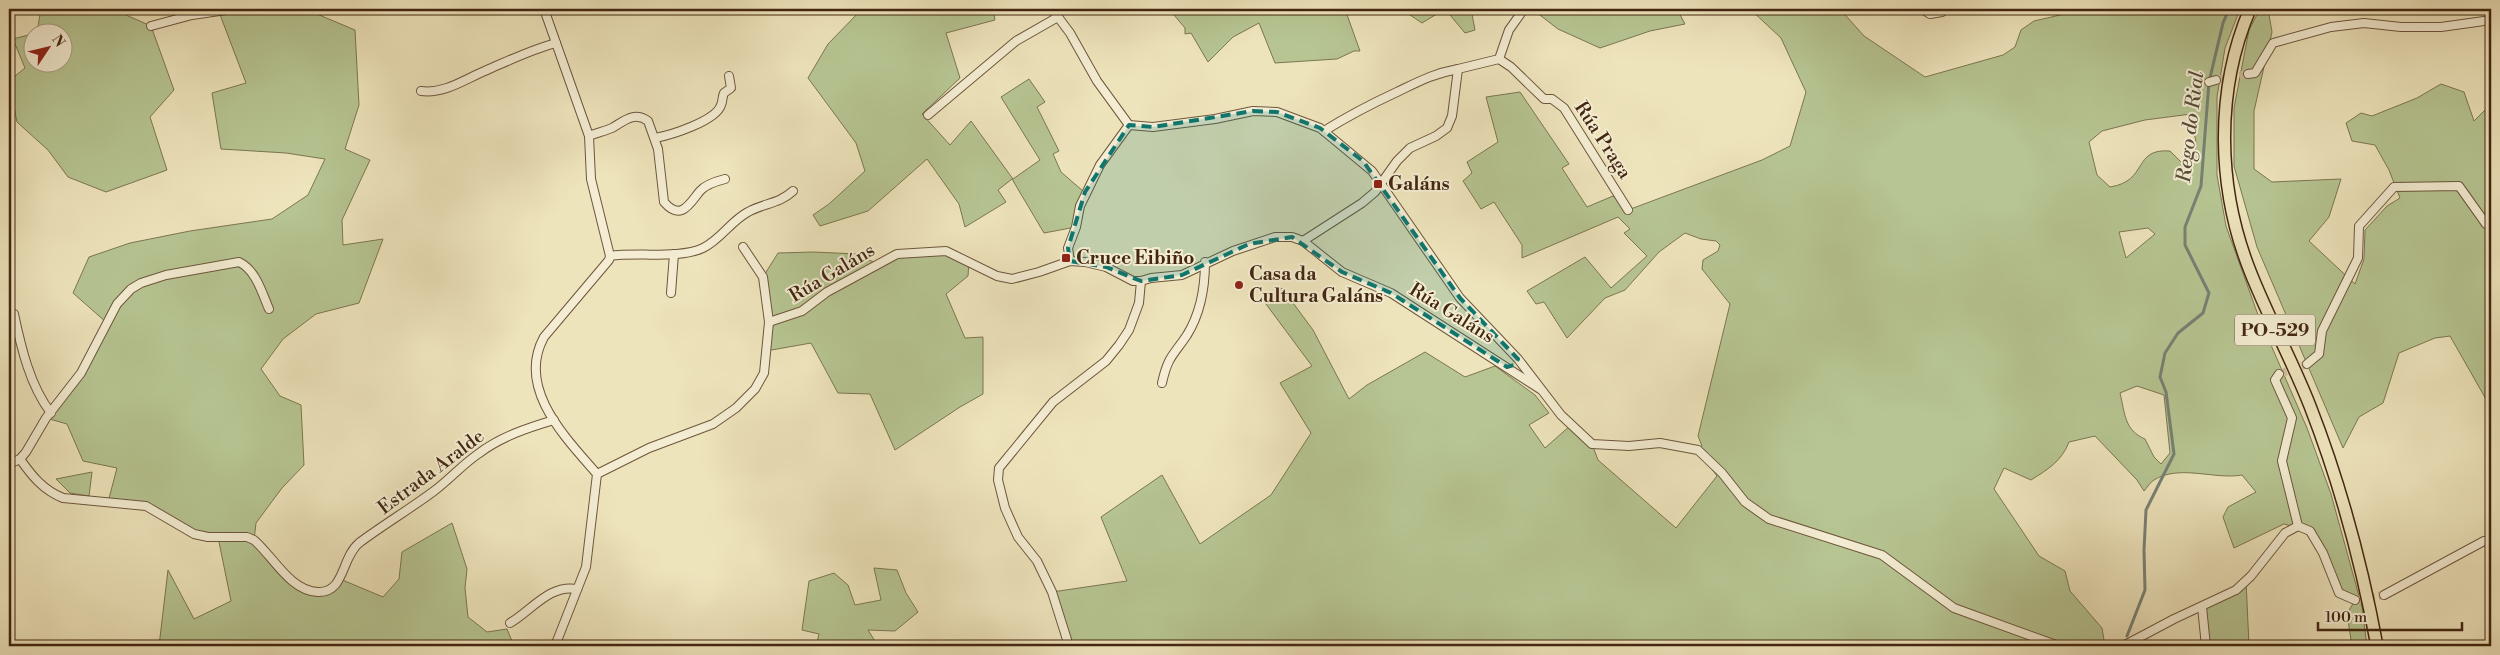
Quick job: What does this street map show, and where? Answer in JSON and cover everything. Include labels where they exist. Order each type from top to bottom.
[{"type":"main road","name":"PO-529","points":[[2250,9],[2239,34],[2230,68],[2224,135],[2226,177],[2234,220],[2249,269],[2309,405],[2343,500],[2377,646]]},
{"type":"street","points":[[151,26],[192,15],[234,9]]},
{"type":"street","points":[[544,9],[589,136],[591,179],[610,256],[609,260],[544,337],[538,347],[534,368],[538,388],[554,420],[566,438],[597,474],[586,567],[555,646]]},
{"type":"street","points":[[1324,131],[1365,106],[1428,76],[1499,59],[1509,30],[1524,9]]},
{"type":"street","points":[[1922,9],[1930,14],[1942,12],[1945,9]]},
{"type":"street","points":[[928,115],[1016,41],[1056,12],[1097,81],[1129,125],[1153,127],[1215,119],[1252,111],[1277,112],[1324,131],[1363,161],[1381,182],[1460,298],[1518,359],[1561,415],[1592,444],[1629,446],[1660,443],[1698,450],[1722,473],[1745,502],[1769,519],[1882,555],[1927,591],[1954,608],[2059,646]]},
{"type":"street","points":[[2248,74],[2255,73],[2266,51],[2273,43],[2331,26],[2364,23],[2401,27],[2441,27],[2491,20]]},
{"type":"street","points":[[420,90],[438,91],[451,87],[532,51],[556,43]]},
{"type":"street","name":"Rúa Praga","points":[[1499,59],[1511,67],[1544,99],[1552,99],[1564,108],[1628,210]]},
{"type":"street","points":[[1303,241],[1362,204],[1375,192],[1397,161],[1410,148],[1436,136],[1447,128],[1452,116],[1458,69]]},
{"type":"street","points":[[655,138],[674,134],[695,125],[721,106],[724,93],[731,88],[729,76]]},
{"type":"street","points":[[589,136],[610,129],[629,117],[638,116],[648,121],[655,138],[663,196],[668,206],[681,210],[687,208],[705,187],[725,179]]},
{"type":"street","points":[[1070,261],[1068,248],[1076,227],[1080,206],[1100,165],[1129,125]]},
{"type":"street","points":[[2307,364],[2318,354],[2322,331],[2358,258],[2359,226],[2394,187],[2459,186],[2486,224],[2491,225]]},
{"type":"street","points":[[610,256],[674,254],[701,249],[714,241],[746,213],[784,200],[793,191]]},
{"type":"street","name":"Rúa Galáns","points":[[769,322],[802,311],[827,292],[897,254],[946,251],[997,276],[1012,279],[1070,261],[1106,267],[1132,281],[1141,282],[1151,278],[1182,275],[1205,262],[1249,244],[1275,237],[1292,237],[1303,241],[1342,272],[1391,293],[1506,367],[1535,388],[1542,389]]},
{"type":"street","points":[[597,474],[649,448],[713,424],[736,408],[755,389],[764,373],[769,322],[763,277],[743,247]]},
{"type":"street","points":[[671,293],[674,254]]},
{"type":"street","points":[[9,464],[20,458],[82,373],[117,304],[131,289],[166,275],[239,262],[248,268],[254,276],[269,309]]},
{"type":"street","points":[[1162,383],[1167,363],[1188,333],[1203,293],[1205,262]]},
{"type":"street","points":[[1069,646],[1052,592],[1037,561],[1018,537],[1005,508],[998,480],[999,468],[1053,402],[1106,361],[1119,345],[1130,330],[1139,303],[1141,282]]},
{"type":"street","points":[[14,314],[21,347],[31,371],[34,388],[51,413]]},
{"type":"street","name":"Rúa Galáns","points":[[1506,367],[1514,365],[1518,359]]},
{"type":"street","points":[[2279,374],[2275,380],[2292,418],[2282,461],[2298,526]]},
{"type":"street","name":"Estrada Aralde","points":[[20,458],[39,484],[63,498],[146,506],[194,534],[247,537],[254,540],[284,572],[308,589],[318,592],[335,586],[340,579],[347,556],[359,544],[437,489],[483,450],[523,429],[554,420]]},
{"type":"street","points":[[2298,526],[2310,531],[2324,554],[2339,593],[2355,600]]},
{"type":"street","points":[[2123,646],[2236,590],[2251,576],[2285,533],[2298,526]]},
{"type":"street","points":[[2384,595],[2484,541],[2491,540]]},
{"type":"street","points":[[510,623],[554,592],[563,588],[577,589]]},
{"type":"street","points":[[2202,606],[2206,646]]},
{"type":"highlighted area","points":[[1253,111],[1277,112],[1320,128],[1363,161],[1460,298],[1518,359],[1514,365],[1507,367],[1391,293],[1342,272],[1292,237],[1249,244],[1182,275],[1141,281],[1106,267],[1070,261],[1068,248],[1085,192],[1129,125],[1153,127]]},
{"type":"green space","points":[[41,9],[123,9],[126,15],[151,26],[174,90],[150,117],[167,170],[106,192],[68,177],[48,150],[17,122],[9,81],[22,70],[22,72],[72,72],[72,22],[39,22]]},
{"type":"green space","points":[[232,9],[305,9],[355,30],[359,105],[345,149],[370,160],[342,220],[343,245],[383,239],[359,303],[316,314],[283,339],[261,369],[280,396],[301,405],[304,465],[282,488],[256,523],[254,540],[284,572],[308,589],[327,590],[340,579],[383,597],[399,579],[402,552],[452,523],[467,569],[465,588],[468,617],[487,632],[507,629],[514,646],[159,646],[168,570],[194,619],[231,601],[218,537],[208,537],[134,505],[108,502],[117,468],[83,461],[67,424],[46,418],[81,373],[107,323],[73,293],[89,257],[130,243],[190,231],[272,219],[308,195],[325,159],[286,153],[221,149],[212,93],[246,83],[219,12]]},
{"type":"green space","points":[[862,9],[993,9],[995,20],[946,33],[960,78],[922,114],[950,145],[971,121],[1013,179],[1040,160],[1001,97],[1029,79],[1045,102],[1037,107],[1059,151],[1053,154],[1061,172],[1083,191],[1076,227],[1044,233],[1012,179],[998,190],[1006,202],[965,227],[959,204],[927,159],[868,211],[820,226],[813,215],[829,204],[865,171],[856,143],[808,78],[828,44]]},
{"type":"green space","points":[[1169,9],[1345,9],[1360,51],[1354,51],[1337,59],[1275,63],[1259,23],[1233,37],[1208,62],[1191,33],[1185,34],[1185,28]]},
{"type":"green space","points":[[1401,9],[1445,9],[1422,23]]},
{"type":"green space","points":[[1445,9],[1471,9],[1475,30],[1465,33]]},
{"type":"green space","points":[[1532,9],[1677,9],[1685,24],[1650,31],[1600,48],[1558,29]]},
{"type":"green space","points":[[1750,9],[1840,9],[1864,36],[1925,77],[2003,55],[2015,47],[2021,30],[2034,21],[2073,12],[2076,9],[2240,9],[2225,48],[2217,97],[2217,175],[2226,226],[2258,315],[2307,428],[2331,494],[2362,607],[2367,646],[2352,646],[2347,614],[2355,600],[2339,593],[2310,531],[2284,524],[2234,548],[2223,517],[2228,507],[2256,492],[2242,475],[2220,476],[2174,473],[2154,480],[2144,491],[2137,480],[2095,436],[2069,442],[2058,460],[2031,480],[2004,468],[1994,489],[2039,556],[2065,571],[2070,591],[2102,628],[2105,646],[1065,646],[1052,592],[1127,581],[1101,517],[1162,475],[1200,544],[1271,495],[1311,433],[1280,383],[1312,366],[1263,300],[1282,288],[1313,330],[1349,399],[1367,385],[1425,352],[1465,377],[1495,366],[1535,395],[1549,413],[1529,425],[1545,448],[1571,425],[1592,444],[1598,460],[1676,528],[1717,476],[1698,450],[1702,446],[1698,436],[1730,304],[1702,269],[1703,260],[1718,251],[1720,245],[1716,241],[1701,239],[1685,233],[1659,252],[1625,290],[1605,298],[1567,338],[1544,302],[1536,304],[1527,291],[1585,257],[1611,288],[1647,256],[1624,233],[1630,229],[1618,217],[1522,258],[1522,245],[1494,202],[1481,209],[1463,181],[1472,173],[1467,162],[1498,142],[1486,97],[1520,92],[1569,164],[1562,168],[1587,207],[1613,196],[1628,210],[1762,160],[1790,146],[1806,92],[1781,38]],"holes":[[[2191,114],[2196,143],[2194,164],[2182,163],[2170,151],[2158,151],[2145,159],[2136,172],[2122,184],[2110,187],[2097,175],[2089,142],[2102,131],[2145,120]],[[2148,228],[2155,234],[2126,258],[2119,232]],[[2137,386],[2164,395],[2170,453],[2161,464],[2154,457],[2145,439],[2129,426],[2120,393]]]},
{"type":"green space","points":[[2260,9],[2268,9],[2272,32],[2254,111],[2254,169],[2272,182],[2341,179],[2329,217],[2309,241],[2355,284],[2364,259],[2365,230],[2387,206],[2400,198],[2389,170],[2375,145],[2352,141],[2346,123],[2361,113],[2372,116],[2417,98],[2441,84],[2464,92],[2474,121],[2491,104],[2491,289],[2486,301],[2491,304],[2491,344],[2489,346],[2491,408],[2450,336],[2435,338],[2399,353],[2383,403],[2359,417],[2343,448],[2257,247],[2234,166],[2234,108],[2249,30]]},
{"type":"green space","points":[[22,37],[22,61],[13,39]]},
{"type":"green space","points":[[911,252],[933,252],[969,261],[968,276],[946,294],[965,338],[983,337],[983,394],[895,450],[870,394],[838,393],[811,343],[766,351],[769,322],[763,277],[778,253],[858,254],[877,264],[889,258]]},
{"type":"green space","points":[[92,472],[89,496],[70,493],[56,479]]},
{"type":"green space","points":[[874,568],[897,570],[906,593],[918,612],[895,631],[868,630],[878,646],[816,646],[819,634],[802,630],[809,581],[834,573],[848,585],[855,605],[881,600]]},
{"type":"green space","points":[[2246,580],[2249,646],[2206,646],[2202,607]]},
{"type":"waterway","name":"Rego do Rial","points":[[2127,636],[2145,590],[2146,510],[2174,454],[2166,392],[2160,377],[2165,353],[2178,333],[2203,313],[2209,293],[2185,245],[2185,227],[2201,186],[2209,82],[2223,23],[2229,9]]},
{"type":"tunnel","points":[[2216,80],[2248,74]]},
{"type":"tunnel","points":[[2279,374],[2307,364]]},
{"type":"tunnel","points":[[2355,600],[2384,595]]},
{"type":"place","name":"Galáns","points":[[1378,184]]},
{"type":"place","name":"Cruce Eibiño","points":[[1066,258]]},
{"type":"place","name":"Casa da Cultura Galáns","points":[[1239,285]]}]
